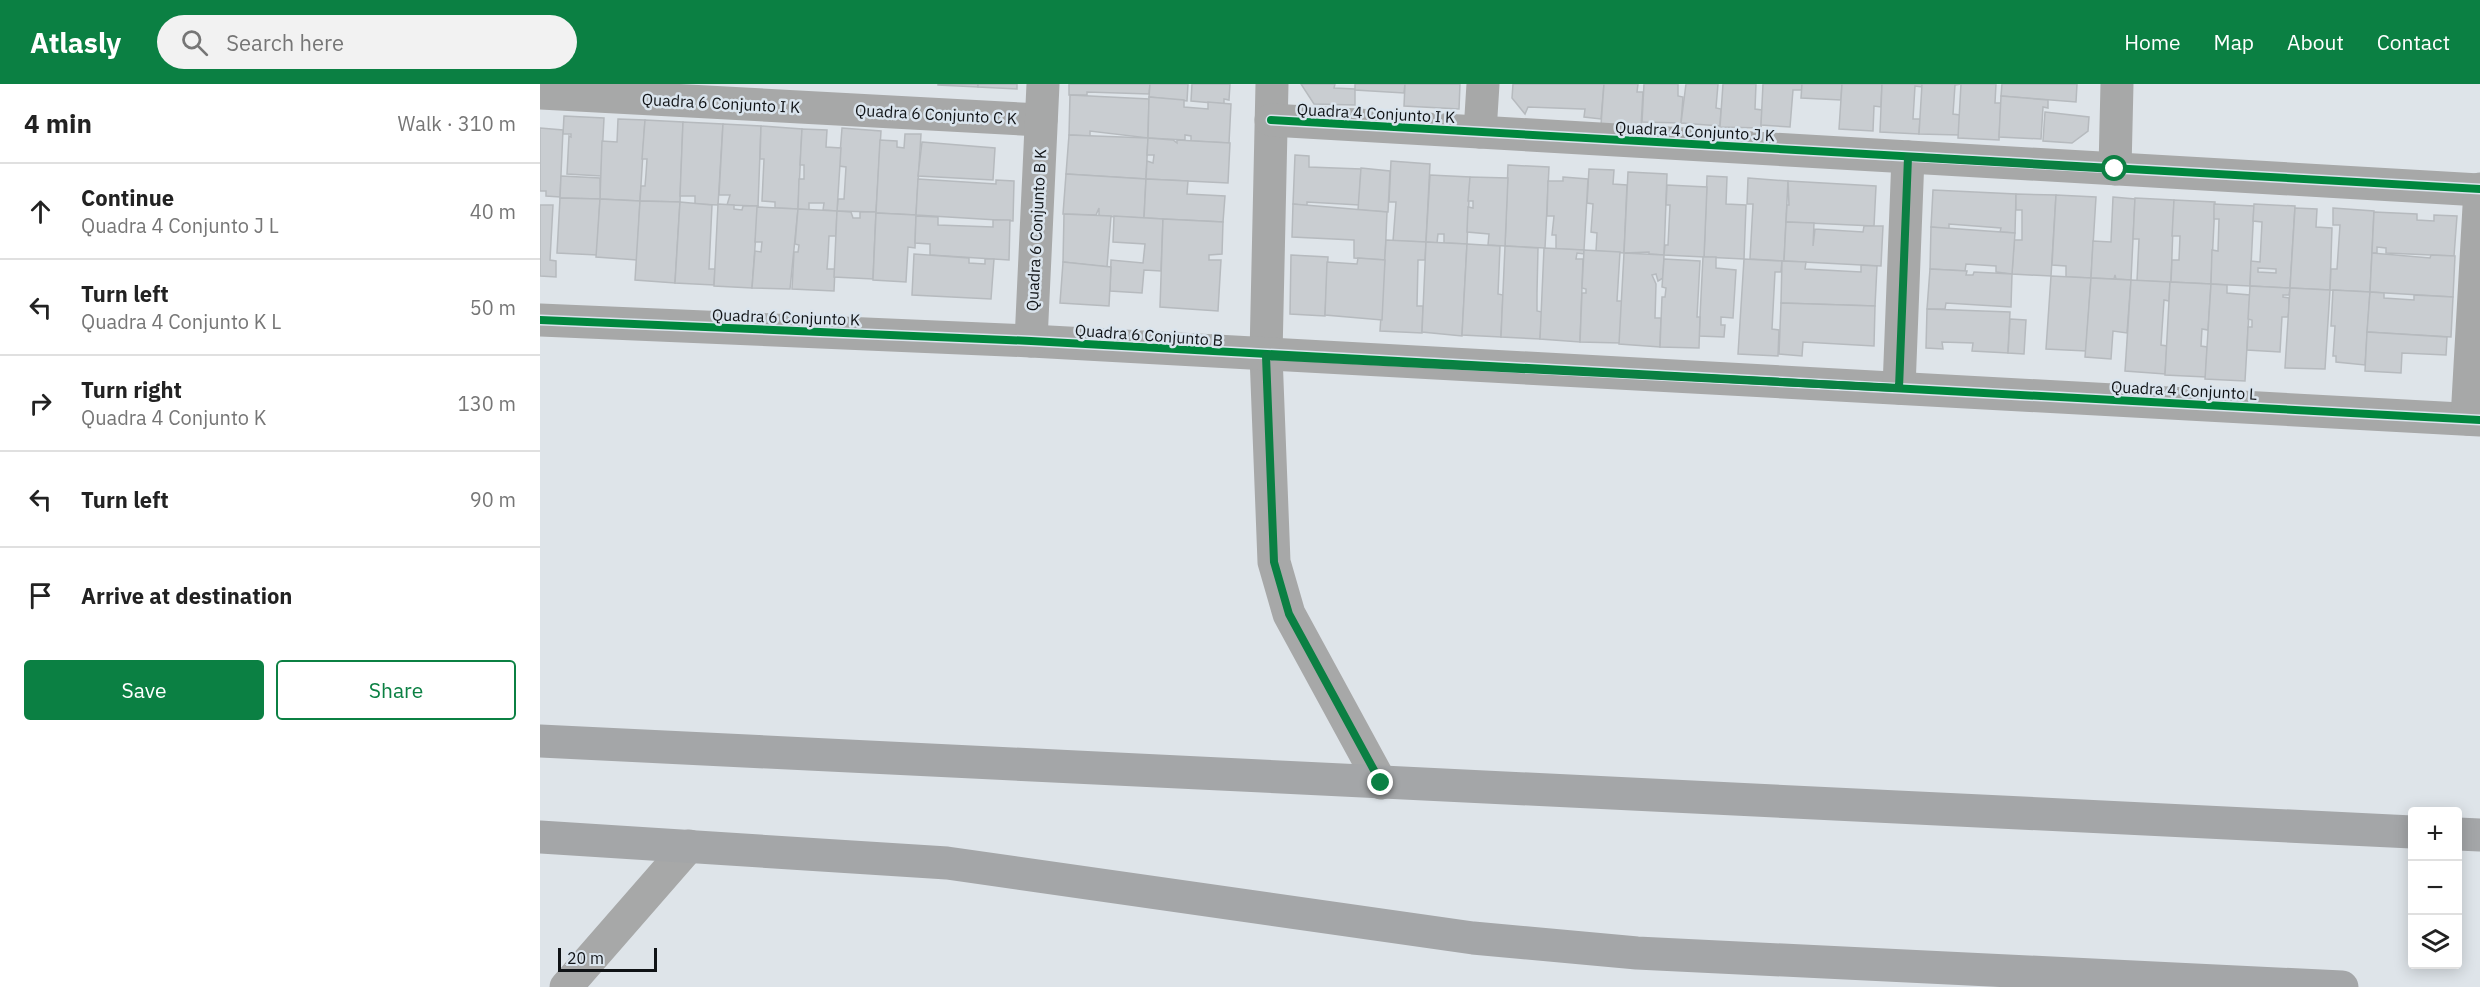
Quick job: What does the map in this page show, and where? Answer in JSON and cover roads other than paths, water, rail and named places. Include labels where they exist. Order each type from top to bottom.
[{"type":"highway","points":[[540,741],[2408,832]]},
{"type":"highway","points":[[2462,834],[2480,835]]},
{"type":"highway","points":[[540,837],[947,863],[1473,938],[1637,953],[2342,987]]},
{"type":"street","name":"Quadra 6 Conjunto B K","points":[[1031,341],[1043,84]]},
{"type":"street","points":[[1272,84],[1266,356],[1274,562],[1289,614],[1381,783]]},
{"type":"street","points":[[1479,132],[1483,84]]},
{"type":"street","points":[[2117,84],[2115,169],[2480,189],[2474,420]]},
{"type":"street","name":"Quadra 6 Conjunto I K","points":[[540,93],[831,96]]},
{"type":"street","name":"Quadra 6 Conjunto C K","points":[[831,96],[1041,120]]},
{"type":"street","name":"Quadra 4 Conjunto I K","points":[[1271,120],[1479,132]]},
{"type":"street","name":"Quadra 4 Conjunto J K","points":[[1479,132],[2115,169]]},
{"type":"street","points":[[1899,388],[1908,157]]},
{"type":"street","name":"Quadra 6 Conjunto K","points":[[540,320],[1031,341]]},
{"type":"street","name":"Quadra 6 Conjunto B","points":[[1031,341],[1266,356],[1899,388]]},
{"type":"street","name":"Quadra 4 Conjunto L","points":[[1899,388],[2474,420]]},
{"type":"street","points":[[566,987],[689,846]]}]
